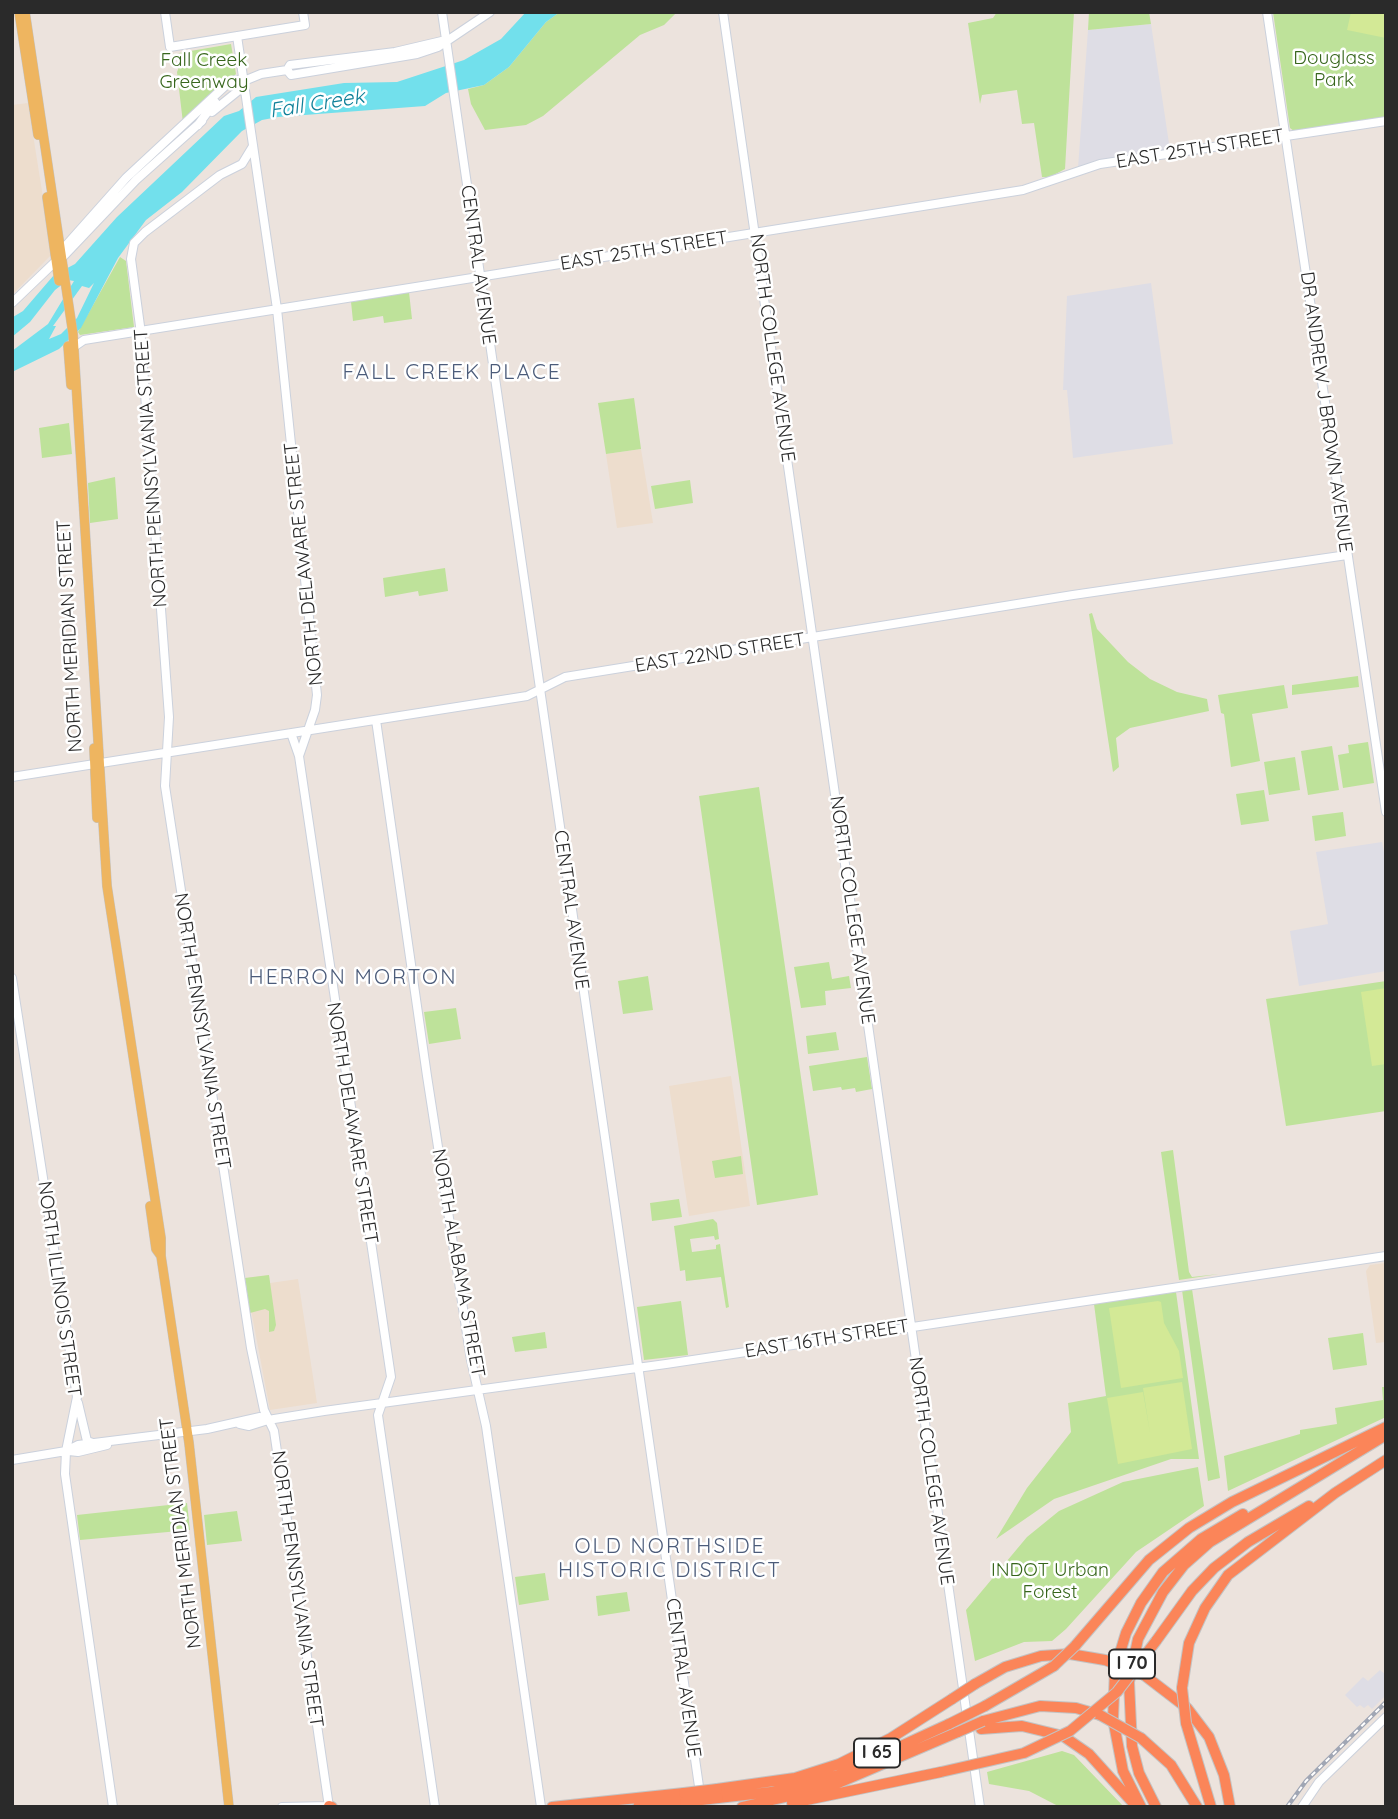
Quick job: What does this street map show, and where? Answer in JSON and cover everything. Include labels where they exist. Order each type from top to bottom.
[{"type":"highway","points":[[792,1788],[838,1775],[955,1731],[985,1706],[1054,1666],[1075,1646],[1149,1560],[1206,1516],[1386,1427]]},
{"type":"highway","points":[[1139,1807],[1124,1771],[1116,1738],[1113,1705],[1115,1669],[1126,1633],[1152,1587],[1179,1557],[1236,1522],[1333,1470],[1386,1435]]},
{"type":"highway","name":"I 70","points":[[1211,1807],[1186,1723],[1182,1688],[1189,1643],[1217,1588],[1241,1564],[1342,1488],[1386,1460]]},
{"type":"highway","points":[[815,1807],[1024,1753],[1070,1731],[1102,1707],[1133,1674],[1192,1591],[1214,1568],[1239,1548],[1342,1488]]},
{"type":"highway","name":"I 70","points":[[1156,1807],[1139,1773],[1132,1746],[1128,1702],[1133,1657],[1145,1622],[1163,1592],[1209,1538]]},
{"type":"highway","name":"I 65","points":[[638,1807],[717,1794],[792,1788],[869,1757],[915,1730],[952,1699],[1005,1667],[1034,1658],[1070,1654],[1105,1660],[1144,1675],[1187,1708],[1209,1737],[1224,1775],[1230,1807]]},
{"type":"highway","points":[[717,1794],[794,1778],[839,1763],[891,1738],[952,1699]]},
{"type":"highway","name":"I 65","points":[[742,1807],[829,1787],[955,1731],[1040,1706],[1076,1709],[1100,1716],[1141,1738],[1171,1765],[1197,1807]]},
{"type":"highway","points":[[982,1725],[1022,1726],[1070,1740],[1095,1759],[1139,1807]]},
{"type":"highway","points":[[748,1806],[819,1799],[942,1775]]},
{"type":"highway","points":[[556,1806],[685,1798]]},
{"type":"main road","name":"NORTH MERIDIAN STREET","points":[[19,12],[60,262]]},
{"type":"main road","name":"NORTH MERIDIAN STREET","points":[[25,12],[71,343],[107,886],[161,1238],[161,1256],[187,1432],[229,1807]]},
{"type":"main road","points":[[165,12],[170,47],[305,25],[303,12]]},
{"type":"main road","name":"CENTRAL AVENUE","points":[[442,12],[702,1807]]},
{"type":"main road","points":[[60,262],[126,178],[234,80],[244,81],[287,70],[290,65],[396,52],[446,40],[490,12]]},
{"type":"main road","name":"NORTH COLLEGE AVENUE","points":[[723,12],[981,1807]]},
{"type":"main road","name":"DR ANDREW J BROWN AVENUE","points":[[1267,12],[1386,813]]},
{"type":"main road","name":"NORTH DELAWARE STREET","points":[[237,36],[277,309],[317,695],[315,710],[299,756],[390,1377],[390,1385],[378,1413],[379,1428],[435,1807]]},
{"type":"main road","points":[[12,303],[60,262],[130,186],[238,91],[244,81]]},
{"type":"main road","name":"EAST 25TH STREET","points":[[71,343],[1023,190],[1100,164],[1386,121]]},
{"type":"main road","points":[[252,145],[242,164],[248,164],[257,171]]},
{"type":"main road","name":"NORTH PENNSYLVANIA STREET","points":[[242,164],[220,175],[181,204],[145,232],[132,249],[141,331],[169,718],[165,786],[251,1348],[268,1420],[274,1431],[330,1806]]},
{"type":"main road","name":"EAST 22ND STREET","points":[[12,777],[527,696],[565,677],[1073,595],[1347,555]]},
{"type":"main road","name":"NORTH ALABAMA STREET","points":[[376,720],[438,1147],[471,1360],[480,1390],[541,1807]]},
{"type":"main road","points":[[291,733],[299,756]]},
{"type":"main road","name":"NORTH ILLINOIS STREET","points":[[12,978],[77,1397],[66,1451],[68,1500],[113,1807]]},
{"type":"main road","name":"EAST 16TH STREET","points":[[118,1443],[240,1424],[247,1419],[268,1420],[638,1368],[1386,1256]]},
{"type":"main road","points":[[77,1397],[87,1442],[118,1443]]},
{"type":"main road","points":[[12,1460],[66,1451],[93,1443]]},
{"type":"main road","points":[[66,1451],[78,1452],[118,1443]]},
{"type":"main road","points":[[1302,1807],[1319,1782],[1386,1717]]},
{"type":"main road","points":[[282,1807],[330,1806]]},
{"type":"shaded area","points":[[1151,24],[1170,150],[1078,168],[1088,30]]},
{"type":"shaded area","points":[[28,103],[52,254],[12,295],[12,105]]},
{"type":"shaded area","points":[[1151,283],[1173,444],[1073,458],[1067,390],[1063,390],[1067,296]]},
{"type":"shaded area","points":[[641,449],[653,523],[617,528],[606,454]]},
{"type":"shaded area","points":[[1382,842],[1386,862],[1386,971],[1299,986],[1290,931],[1328,924],[1316,852]]},
{"type":"shaded area","points":[[731,1076],[750,1206],[689,1216],[669,1086]]},
{"type":"shaded area","points":[[1386,1263],[1386,1342],[1376,1343],[1366,1271],[1370,1265]]},
{"type":"shaded area","points":[[269,1275],[270,1283],[298,1279],[317,1403],[270,1410],[245,1278]]},
{"type":"shaded area","points":[[1380,1670],[1386,1675],[1386,1695],[1372,1709],[1368,1705],[1364,1708],[1360,1705],[1357,1707],[1345,1695],[1363,1677],[1368,1681]]},
{"type":"green space","points":[[560,12],[677,12],[664,25],[640,35],[543,116],[526,125],[485,130],[471,104],[468,89],[484,85],[509,67],[546,22]]},
{"type":"green space","points":[[997,12],[1074,12],[1065,169],[1050,177],[1042,177],[1034,123],[1022,124],[1017,90],[982,95],[980,104],[968,23],[993,18]]},
{"type":"green space","points":[[1089,12],[1149,12],[1151,24],[1088,30]]},
{"type":"green space","name":"Douglass Park","points":[[1273,12],[1386,12],[1386,118],[1294,131],[1290,128]]},
{"type":"green space","points":[[1351,12],[1386,12],[1386,38],[1347,30]]},
{"type":"green space","name":"Fall Creek Greenway","points":[[231,44],[236,74],[183,123],[177,72],[182,60],[179,53]]},
{"type":"green space","points":[[120,257],[126,261],[134,327],[80,335],[78,332]]},
{"type":"green space","points":[[409,292],[412,319],[384,323],[383,316],[353,321],[351,302]]},
{"type":"green space","points":[[634,398],[641,449],[606,454],[598,403]]},
{"type":"green space","points":[[69,423],[72,454],[42,458],[39,428]]},
{"type":"green space","points":[[115,477],[118,519],[90,523],[88,483]]},
{"type":"green space","points":[[690,480],[693,503],[655,509],[651,486]]},
{"type":"green space","points":[[445,568],[448,591],[419,596],[418,591],[385,597],[383,578]]},
{"type":"green space","points":[[1092,613],[1097,629],[1128,662],[1150,679],[1177,692],[1207,699],[1209,711],[1130,728],[1116,738],[1119,767],[1113,772],[1089,614]]},
{"type":"green space","points":[[1358,676],[1359,687],[1292,695],[1292,685]]},
{"type":"green space","points":[[1284,685],[1288,708],[1252,714],[1260,761],[1231,767],[1224,714],[1221,713],[1218,695]]},
{"type":"green space","points":[[1368,742],[1374,783],[1343,788],[1338,755],[1349,753],[1348,745]]},
{"type":"green space","points":[[1332,746],[1339,790],[1308,795],[1301,751]]},
{"type":"green space","points":[[1295,757],[1300,790],[1269,795],[1264,762]]},
{"type":"green space","points":[[759,787],[818,1195],[757,1205],[699,796]]},
{"type":"green space","points":[[1264,790],[1269,821],[1241,825],[1236,794]]},
{"type":"green space","points":[[1343,812],[1346,836],[1315,841],[1312,816]]},
{"type":"green space","points":[[829,962],[832,979],[849,976],[851,988],[825,991],[826,1005],[801,1008],[794,967]]},
{"type":"green space","points":[[648,976],[653,1010],[623,1014],[618,981]]},
{"type":"green space","points":[[1386,981],[1386,1111],[1286,1126],[1266,999]]},
{"type":"green space","points":[[1386,988],[1386,1064],[1372,1066],[1361,992]]},
{"type":"green space","points":[[456,1008],[461,1039],[429,1044],[424,1012]]},
{"type":"green space","points":[[836,1032],[839,1050],[808,1054],[806,1036]]},
{"type":"green space","points":[[867,1057],[872,1089],[856,1092],[855,1088],[842,1090],[841,1087],[813,1091],[809,1066]]},
{"type":"green space","points":[[1173,1150],[1189,1272],[1192,1277],[1219,1274],[1179,1280],[1161,1152]]},
{"type":"green space","points":[[741,1156],[743,1174],[715,1178],[712,1161]]},
{"type":"green space","points":[[679,1199],[682,1217],[652,1221],[650,1203]]},
{"type":"green space","points":[[713,1219],[717,1223],[719,1239],[715,1240],[714,1236],[690,1239],[692,1252],[716,1249],[716,1245],[720,1244],[729,1307],[726,1308],[721,1277],[686,1281],[685,1270],[680,1271],[674,1226]]},
{"type":"green space","points":[[269,1275],[276,1325],[274,1331],[269,1332],[269,1311],[265,1309],[250,1313],[245,1278]]},
{"type":"green space","points":[[1192,1289],[1220,1478],[1208,1481],[1182,1290]]},
{"type":"green space","points":[[1176,1292],[1199,1459],[1171,1459],[1054,1499],[996,1539],[1027,1488],[1071,1432],[1068,1403],[1106,1396],[1094,1304]]},
{"type":"green space","points":[[681,1301],[688,1355],[644,1360],[637,1307]]},
{"type":"green space","points":[[1161,1302],[1164,1323],[1179,1351],[1183,1378],[1121,1388],[1109,1308]]},
{"type":"green space","points":[[545,1332],[547,1348],[515,1352],[512,1337]]},
{"type":"green space","points":[[1363,1333],[1367,1365],[1333,1370],[1328,1338]]},
{"type":"green space","points":[[1182,1382],[1192,1449],[1118,1464],[1107,1398],[1143,1392],[1150,1433],[1143,1388]]},
{"type":"green space","points":[[1382,1387],[1386,1387],[1386,1417],[1228,1491],[1224,1456],[1300,1434],[1300,1430],[1337,1424],[1335,1408],[1383,1400]]},
{"type":"green space","name":"INDOT Urban Forest","points":[[1198,1467],[1204,1506],[1136,1552],[1066,1629],[1052,1641],[1024,1642],[975,1661],[966,1610],[1027,1537],[1059,1511],[1123,1482]]},
{"type":"green space","points":[[187,1503],[190,1530],[80,1540],[77,1515]]},
{"type":"green space","points":[[237,1511],[242,1541],[207,1545],[204,1515]]},
{"type":"green space","points":[[545,1573],[549,1600],[519,1605],[515,1577]]},
{"type":"green space","points":[[627,1592],[630,1611],[598,1616],[596,1596]]},
{"type":"green space","points":[[1062,1751],[1074,1755],[1124,1807],[1060,1807],[1029,1791],[989,1784],[987,1772]]},
{"type":"water","name":"Fall Creek","points":[[526,12],[560,12],[546,22],[509,67],[484,85],[446,93],[425,106],[278,117],[262,120],[242,131],[182,192],[146,220],[118,258],[81,328],[59,349],[12,372],[12,351],[48,324],[74,281],[68,280],[55,290],[30,322],[12,337],[13,317],[23,311],[54,275],[75,264],[117,217],[224,116],[239,111],[256,97],[344,83],[397,82],[464,60],[501,39]],"holes":[[[94,283],[77,318],[61,334],[49,339],[56,326],[53,326],[82,286],[89,288]]]},
{"type":"railway","points":[[1287,1807],[1306,1781],[1386,1702]]},
{"type":"district","name":"FALL CREEK PLACE","points":[[452,373]]},
{"type":"district","name":"HERRON MORTON","points":[[353,978]]},
{"type":"district","name":"OLD NORTHSIDE HISTORIC DISTRICT","points":[[670,1559]]}]
